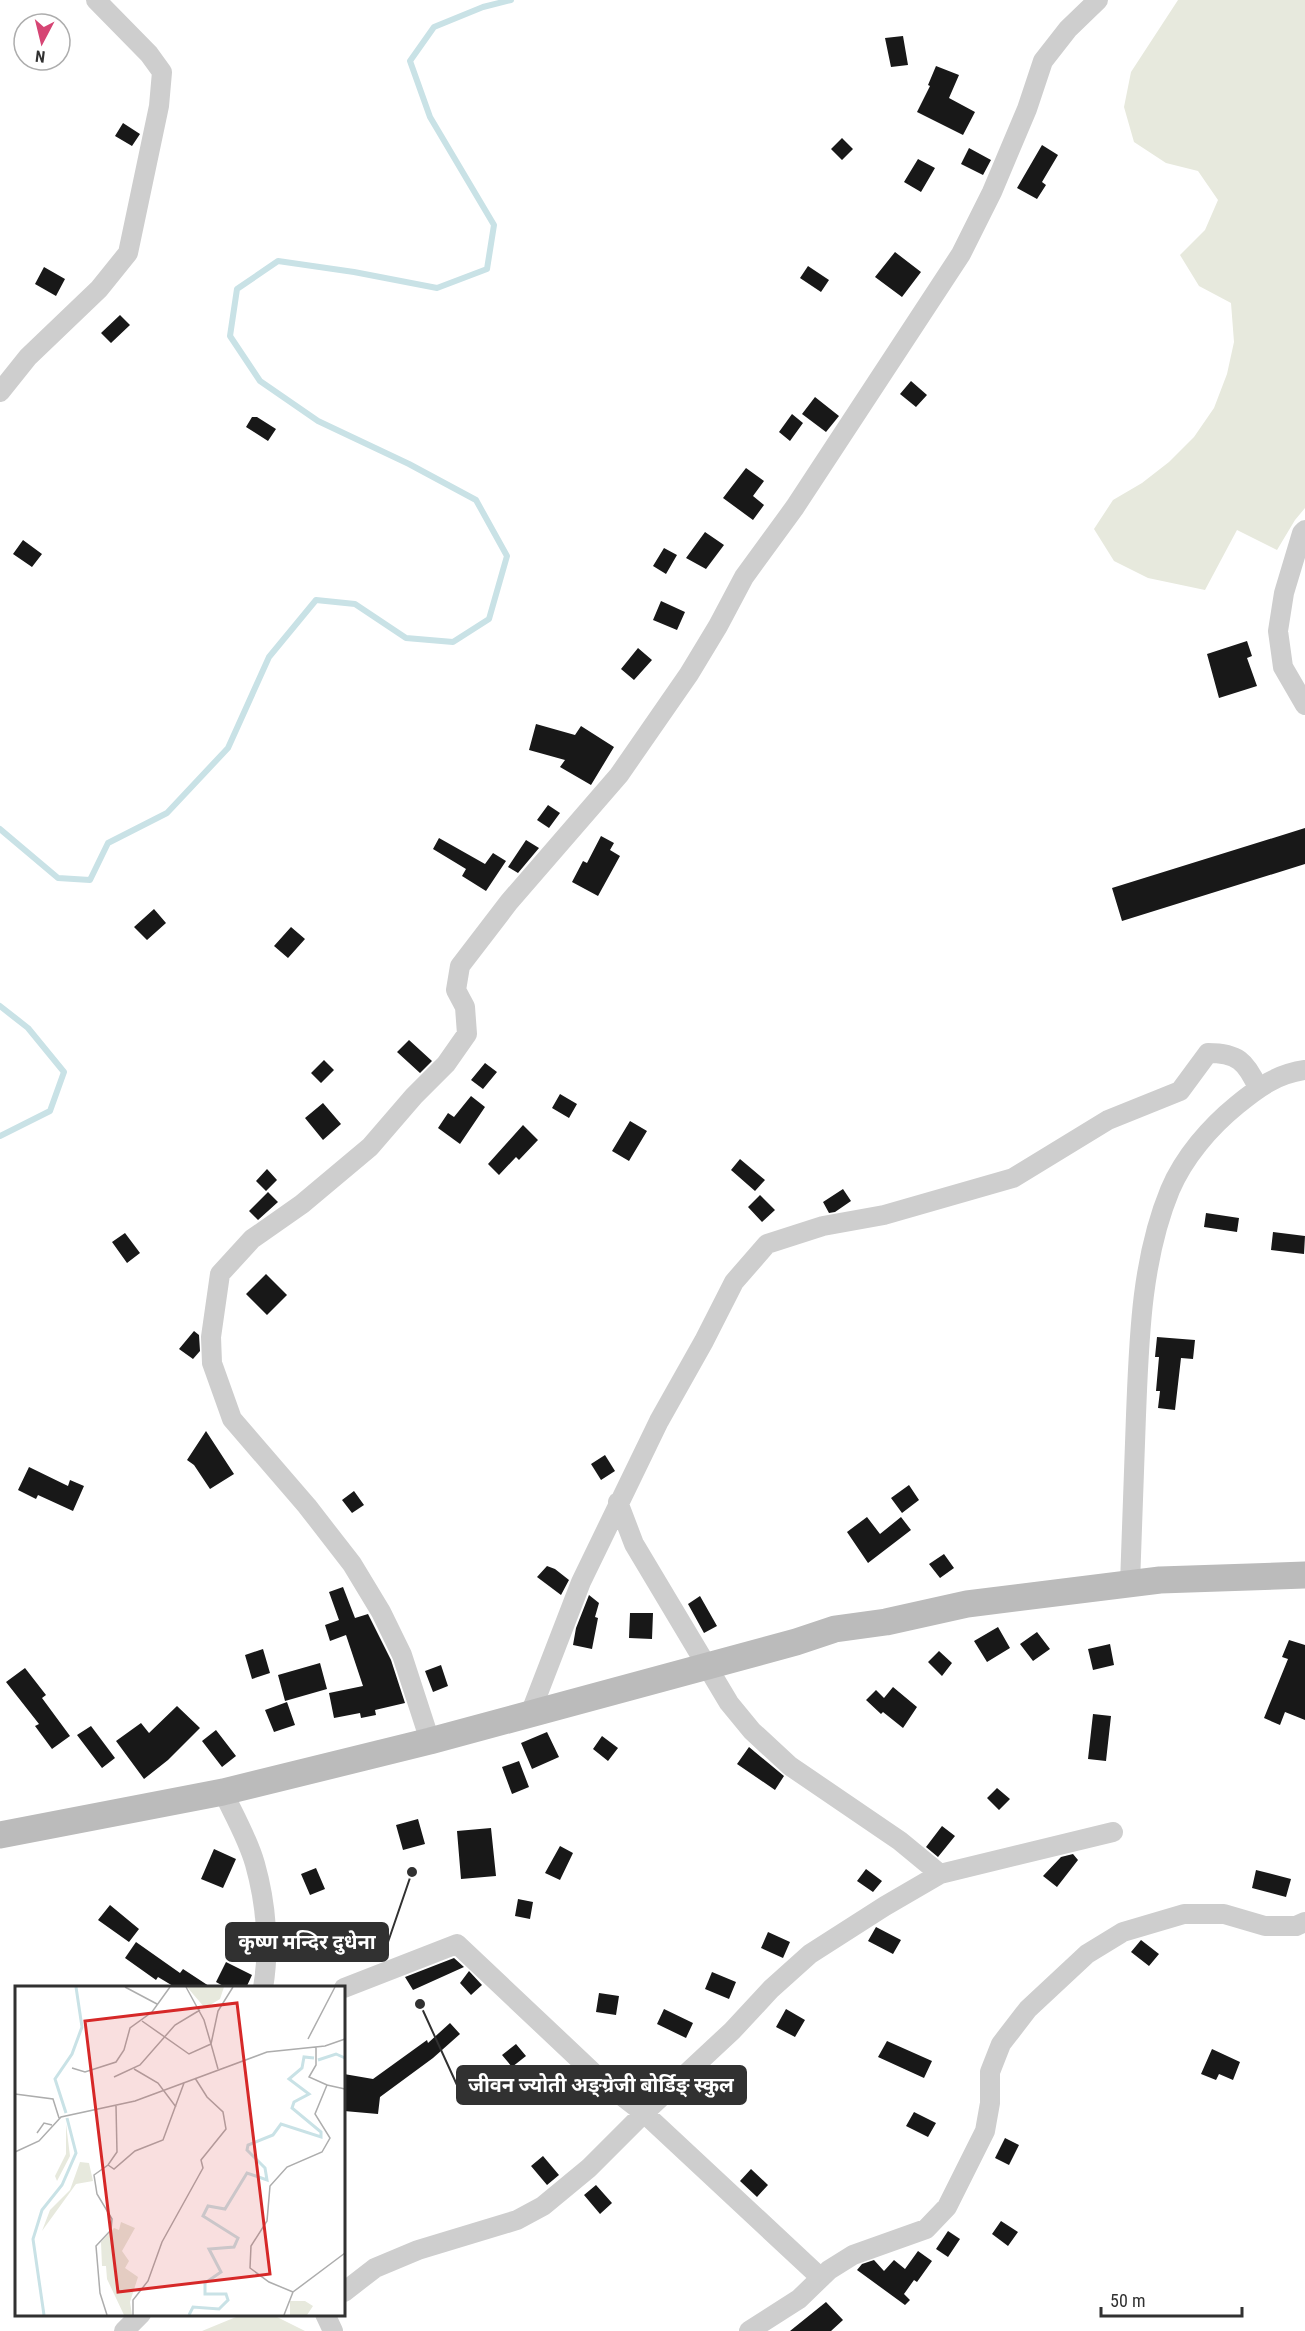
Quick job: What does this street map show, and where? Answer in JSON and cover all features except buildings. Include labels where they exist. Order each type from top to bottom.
[{"type":"main road","points":[[0,1835],[223,1792],[430,1741],[796,1642],[835,1629],[886,1622],[967,1604],[1160,1580],[1305,1575]]},
{"type":"street","points":[[0,392],[28,357],[99,290],[128,253],[159,106],[162,72],[135,39],[96,0]]},
{"type":"street","points":[[430,1741],[402,1655],[381,1612],[352,1564],[307,1506],[232,1419],[212,1363],[211,1337],[220,1274],[252,1239],[302,1204],[370,1147],[414,1096],[446,1064],[462,1042],[467,1034],[465,1007],[456,990],[460,966],[509,902],[619,775],[689,674],[744,577],[801,497],[961,254],[997,182],[1027,109],[1043,61],[1068,28],[1098,0]]},
{"type":"street","points":[[1305,530],[1302,532],[1284,593],[1278,631],[1282,667],[1305,705]]},
{"type":"street","points":[[530,1714],[581,1582],[618,1502],[734,1282],[766,1244],[823,1226],[884,1215],[1013,1178],[1108,1120],[1180,1091],[1208,1053],[1226,1053],[1238,1058],[1251,1072],[1258,1088]]},
{"type":"street","points":[[1130,1584],[1142,1304],[1156,1232],[1171,1189],[1198,1143],[1230,1110],[1258,1088],[1287,1072],[1305,1070]]},
{"type":"street","points":[[618,1502],[634,1544],[729,1703],[752,1731],[790,1766],[900,1841],[940,1874]]},
{"type":"street","points":[[223,1792],[255,1863],[265,1917],[267,1964],[263,1986]]},
{"type":"street","points":[[345,2291],[375,2268],[418,2250],[517,2220],[543,2206],[589,2168],[810,1954],[847,1929],[940,1874],[1113,1832]]},
{"type":"street","points":[[749,2331],[799,2300],[821,2278],[853,2255],[926,2229],[947,2207],[985,2131],[990,2103],[990,2072],[1000,2044],[1028,2009],[1087,1954],[1123,1932],[1184,1914],[1224,1914],[1265,1926],[1296,1926],[1305,1922]]},
{"type":"street","points":[[345,1988],[457,1944],[600,2079],[644,2113],[821,2278]]},
{"type":"street","points":[[124,2331],[139,2316]]},
{"type":"street","points":[[326,2316],[333,2331]]},
{"type":"shaded area","points":[[1178,0],[1305,0],[1305,508],[1277,550],[1237,530],[1205,590],[1148,578],[1114,561],[1094,529],[1113,500],[1142,483],[1169,462],[1194,437],[1214,408],[1227,374],[1234,342],[1231,303],[1199,286],[1180,255],[1205,230],[1218,200],[1198,171],[1166,163],[1134,142],[1124,107],[1131,72]]},
{"type":"shaded area","points":[[275,2316],[305,2331],[202,2331],[236,2317]]},
{"type":"waterway","points":[[0,829],[58,878],[90,880],[108,843],[167,813],[228,748],[269,657],[316,600],[355,604],[406,638],[453,642],[489,619],[507,556],[476,500],[409,464],[318,421],[260,381],[230,336],[237,289],[278,261],[354,272],[437,288],[487,269],[494,225],[430,117],[410,61],[434,27],[483,7],[511,0]]},
{"type":"waterway","points":[[0,1006],[28,1028],[64,1072],[50,1111],[0,1136]]},
{"type":"place","name":"कृष्ण मन्दिर दुधेना","points":[[412,1872]]},
{"type":"place","name":"जीवन ज्योती अङ्ग्रेजी बोर्डिङ् स्कुल","points":[[420,2004]]}]
